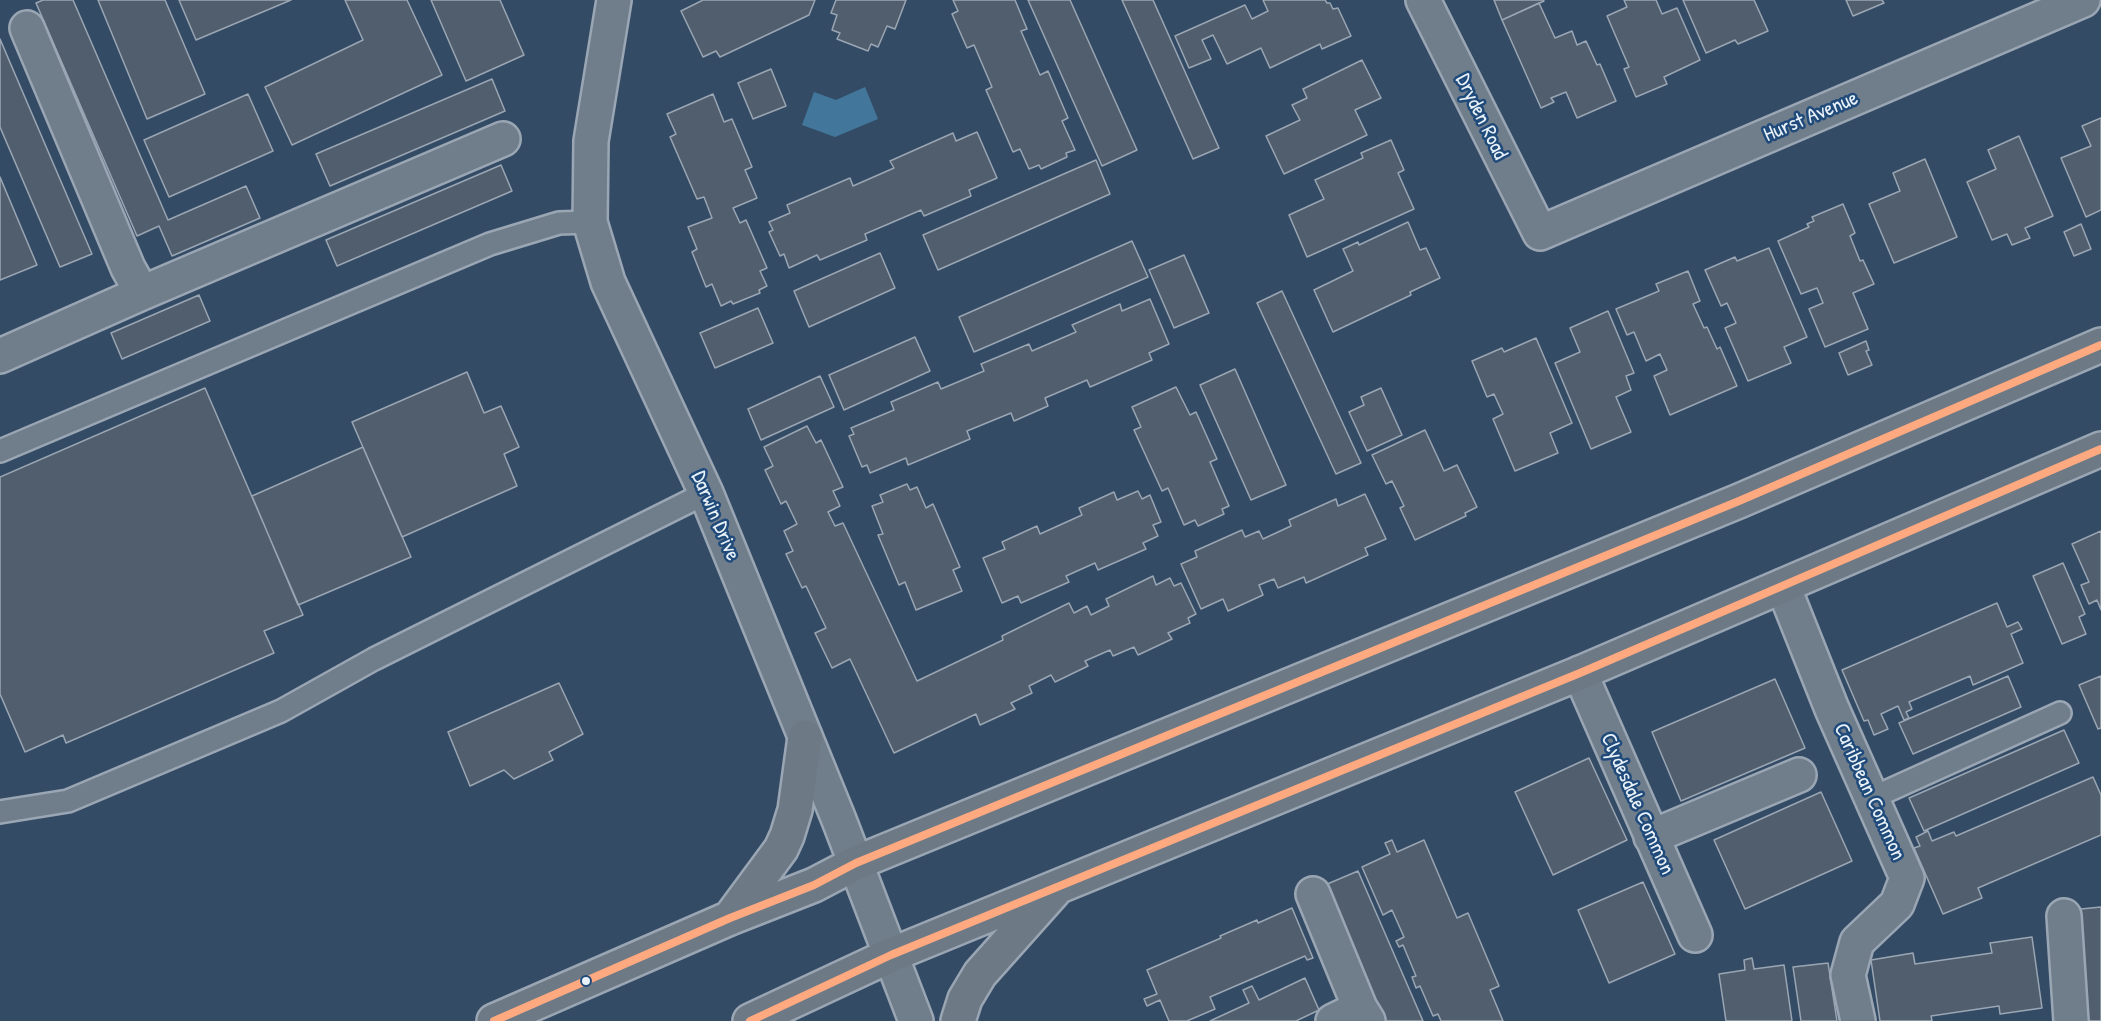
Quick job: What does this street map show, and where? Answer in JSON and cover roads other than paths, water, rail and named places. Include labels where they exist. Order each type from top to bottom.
[{"type":"main road","points":[[494,1021],[730,918],[814,885],[856,863],[1739,501],[2101,345]]},
{"type":"main road","points":[[750,1021],[891,955],[1580,673],[2101,449]]},
{"type":"main road","points":[[730,918],[781,849],[787,836],[795,810],[805,737]]},
{"type":"main road","points":[[958,1021],[965,999],[980,974],[1059,886]]},
{"type":"street","name":"Darwin Drive","points":[[614,0],[591,141],[590,222],[608,282],[706,493],[856,863],[916,1021]]},
{"type":"street","name":"Dryden Road","points":[[1424,0],[1539,233]]},
{"type":"street","name":"Hurst Avenue","points":[[1539,233],[2083,0]]},
{"type":"street","points":[[27,28],[128,268],[142,293]]},
{"type":"street","points":[[0,356],[502,139]]},
{"type":"street","name":"Caribbean Common","points":[[1783,586],[1832,709],[1907,878],[1897,904],[1857,942],[1848,975],[1858,1021]]},
{"type":"street","name":"Clydesdale Common","points":[[1580,673],[1695,935]]},
{"type":"street","points":[[1651,837],[1799,775]]},
{"type":"street","points":[[1313,894],[1354,1017]]},
{"type":"street","points":[[2064,916],[2071,1021]]},
{"type":"lane","points":[[0,451],[490,243],[559,224],[590,222]]},
{"type":"lane","points":[[0,812],[68,801],[281,711],[374,659],[706,493]]},
{"type":"lane","points":[[1872,798],[2060,713]]},
{"type":"water","points":[[865,87],[878,119],[835,137],[802,125],[814,92],[836,100]]}]
